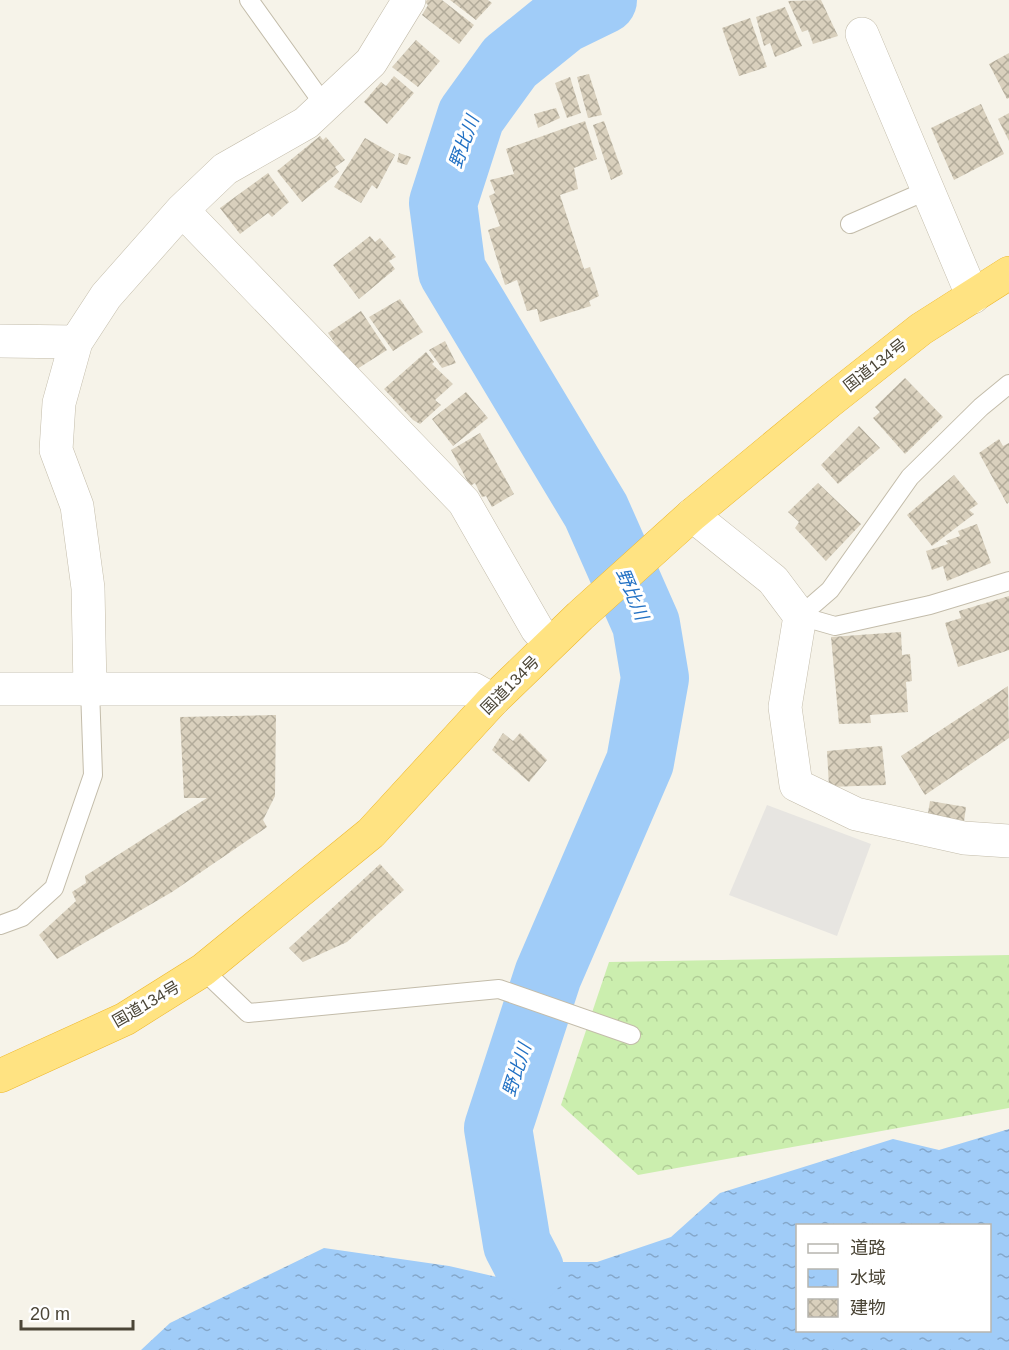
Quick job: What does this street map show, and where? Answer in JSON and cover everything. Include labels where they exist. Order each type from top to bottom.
[{"type":"highway","name":"国道134号","points":[[0,1076],[124,1018],[203,970],[371,833],[493,700],[580,616],[681,525],[921,329],[1009,273]]},
{"type":"street","points":[[90,689],[88,588],[79,518],[77,506],[56,450],[59,403],[76,342],[106,296],[182,210],[225,170],[306,123],[325,106],[371,62],[409,0]]},
{"type":"street","points":[[862,34],[973,297]]},
{"type":"street","points":[[182,210],[464,502],[537,629],[550,644]]},
{"type":"street","points":[[0,341],[76,342]]},
{"type":"street","points":[[681,525],[773,580],[800,616],[785,707],[796,785],[856,814],[964,838],[1009,842]]},
{"type":"street","points":[[0,689],[473,689],[493,700]]},
{"type":"lane","points":[[249,0],[325,106]]},
{"type":"lane","points":[[850,224],[928,190]]},
{"type":"lane","points":[[800,616],[830,590],[910,477],[981,407],[1009,384]]},
{"type":"lane","points":[[800,616],[835,626],[930,605],[1009,580]]},
{"type":"lane","points":[[0,925],[22,917],[54,888],[93,775],[90,689]]},
{"type":"lane","points":[[203,970],[248,1013],[499,989],[631,1035]]},
{"type":"green space","points":[[1009,955],[1009,1108],[638,1175],[561,1105],[609,962]]},
{"type":"shaded area","points":[[767,805],[871,844],[837,936],[729,895]]},
{"type":"water","points":[[1009,1129],[1009,1350],[141,1350],[170,1323],[324,1248],[449,1266],[497,1277],[557,1262],[597,1262],[671,1237],[720,1193],[893,1139],[939,1150]]},
{"type":"building","points":[[442,0],[474,25],[459,44],[422,15],[428,5],[425,2]]},
{"type":"building","points":[[450,0],[488,0],[492,3],[476,20]]},
{"type":"building","points":[[821,0],[838,36],[813,44],[808,30],[802,32],[788,1]]},
{"type":"building","points":[[785,7],[802,46],[775,57],[770,43],[764,46],[756,17]]},
{"type":"building","points":[[750,18],[767,67],[739,76],[722,28]]},
{"type":"building","points":[[416,40],[440,61],[418,87],[392,67]]},
{"type":"building","points":[[1009,53],[1009,98],[1007,99],[989,64]]},
{"type":"building","points":[[589,74],[602,115],[588,118],[577,77]]},
{"type":"building","points":[[394,76],[414,93],[387,124],[364,102],[381,82],[386,86]]},
{"type":"building","points":[[570,77],[581,113],[567,118],[555,83]]},
{"type":"building","points":[[981,104],[1004,154],[954,180],[931,128]]},
{"type":"building","points":[[556,108],[560,118],[538,128],[534,114]]},
{"type":"building","points":[[1009,113],[1009,141],[998,119]]},
{"type":"building","points":[[585,121],[597,159],[574,168],[578,189],[560,195],[584,269],[590,267],[599,296],[589,301],[591,306],[540,322],[537,309],[527,311],[517,280],[505,285],[488,230],[500,226],[489,196],[495,193],[490,180],[514,174],[506,149]]},
{"type":"building","points":[[604,121],[623,174],[611,180],[593,125]]},
{"type":"building","points":[[320,136],[323,140],[326,137],[345,160],[335,167],[339,172],[302,202],[277,171]]},
{"type":"building","points":[[365,138],[395,155],[377,189],[372,185],[361,203],[334,187]]},
{"type":"building","points":[[399,153],[411,157],[407,165],[397,162]]},
{"type":"building","points":[[268,173],[289,202],[272,217],[268,213],[240,234],[220,208]]},
{"type":"building","points":[[370,236],[375,242],[380,238],[396,257],[389,261],[395,269],[359,299],[333,265]]},
{"type":"building","points":[[400,299],[423,332],[393,351],[369,317]]},
{"type":"building","points":[[361,311],[387,350],[354,371],[328,333]]},
{"type":"building","points":[[445,341],[456,363],[442,368],[429,350]]},
{"type":"building","points":[[426,352],[434,362],[432,364],[453,384],[435,400],[441,405],[420,424],[413,420],[384,389]]},
{"type":"building","points":[[905,378],[943,417],[905,454],[873,418],[880,412],[875,407]]},
{"type":"building","points":[[466,392],[488,418],[453,446],[432,419]]},
{"type":"building","points":[[859,426],[880,448],[838,484],[821,465]]},
{"type":"building","points":[[480,433],[514,494],[492,507],[486,496],[482,497],[475,483],[470,486],[451,450]]},
{"type":"building","points":[[999,439],[1003,446],[1009,443],[1009,502],[1007,504],[979,453]]},
{"type":"building","points":[[954,475],[978,504],[969,510],[974,514],[932,546],[907,515]]},
{"type":"building","points":[[818,483],[861,524],[826,561],[795,528],[799,522],[788,512]]},
{"type":"building","points":[[977,524],[991,563],[947,581],[943,566],[932,570],[926,551],[948,544],[946,541],[960,536],[958,531]]},
{"type":"building","points":[[1009,596],[1009,650],[958,667],[945,623],[961,618],[959,611]]},
{"type":"building","points":[[901,632],[902,655],[910,654],[912,681],[906,682],[908,712],[870,715],[871,723],[839,724],[831,637]]},
{"type":"building","points":[[1008,686],[1009,738],[925,795],[901,756]]},
{"type":"building","points":[[276,715],[275,796],[263,820],[267,827],[172,892],[57,959],[39,935],[76,901],[72,892],[86,883],[85,876],[207,798],[184,798],[180,717]]},
{"type":"building","points":[[503,733],[513,741],[520,733],[547,760],[529,782],[492,750]]},
{"type":"building","points":[[882,746],[886,785],[829,787],[827,751]]},
{"type":"building","points":[[930,801],[966,807],[964,822],[927,819]]},
{"type":"building","points":[[380,864],[404,890],[347,942],[303,962],[289,948]]},
{"type":"waterway","name":"野比川","points":[[530,1269],[517,1244],[498,1128],[548,975],[640,762],[655,678],[646,624],[596,511],[452,271],[443,203],[471,116],[510,62],[562,20],[603,0]]}]
